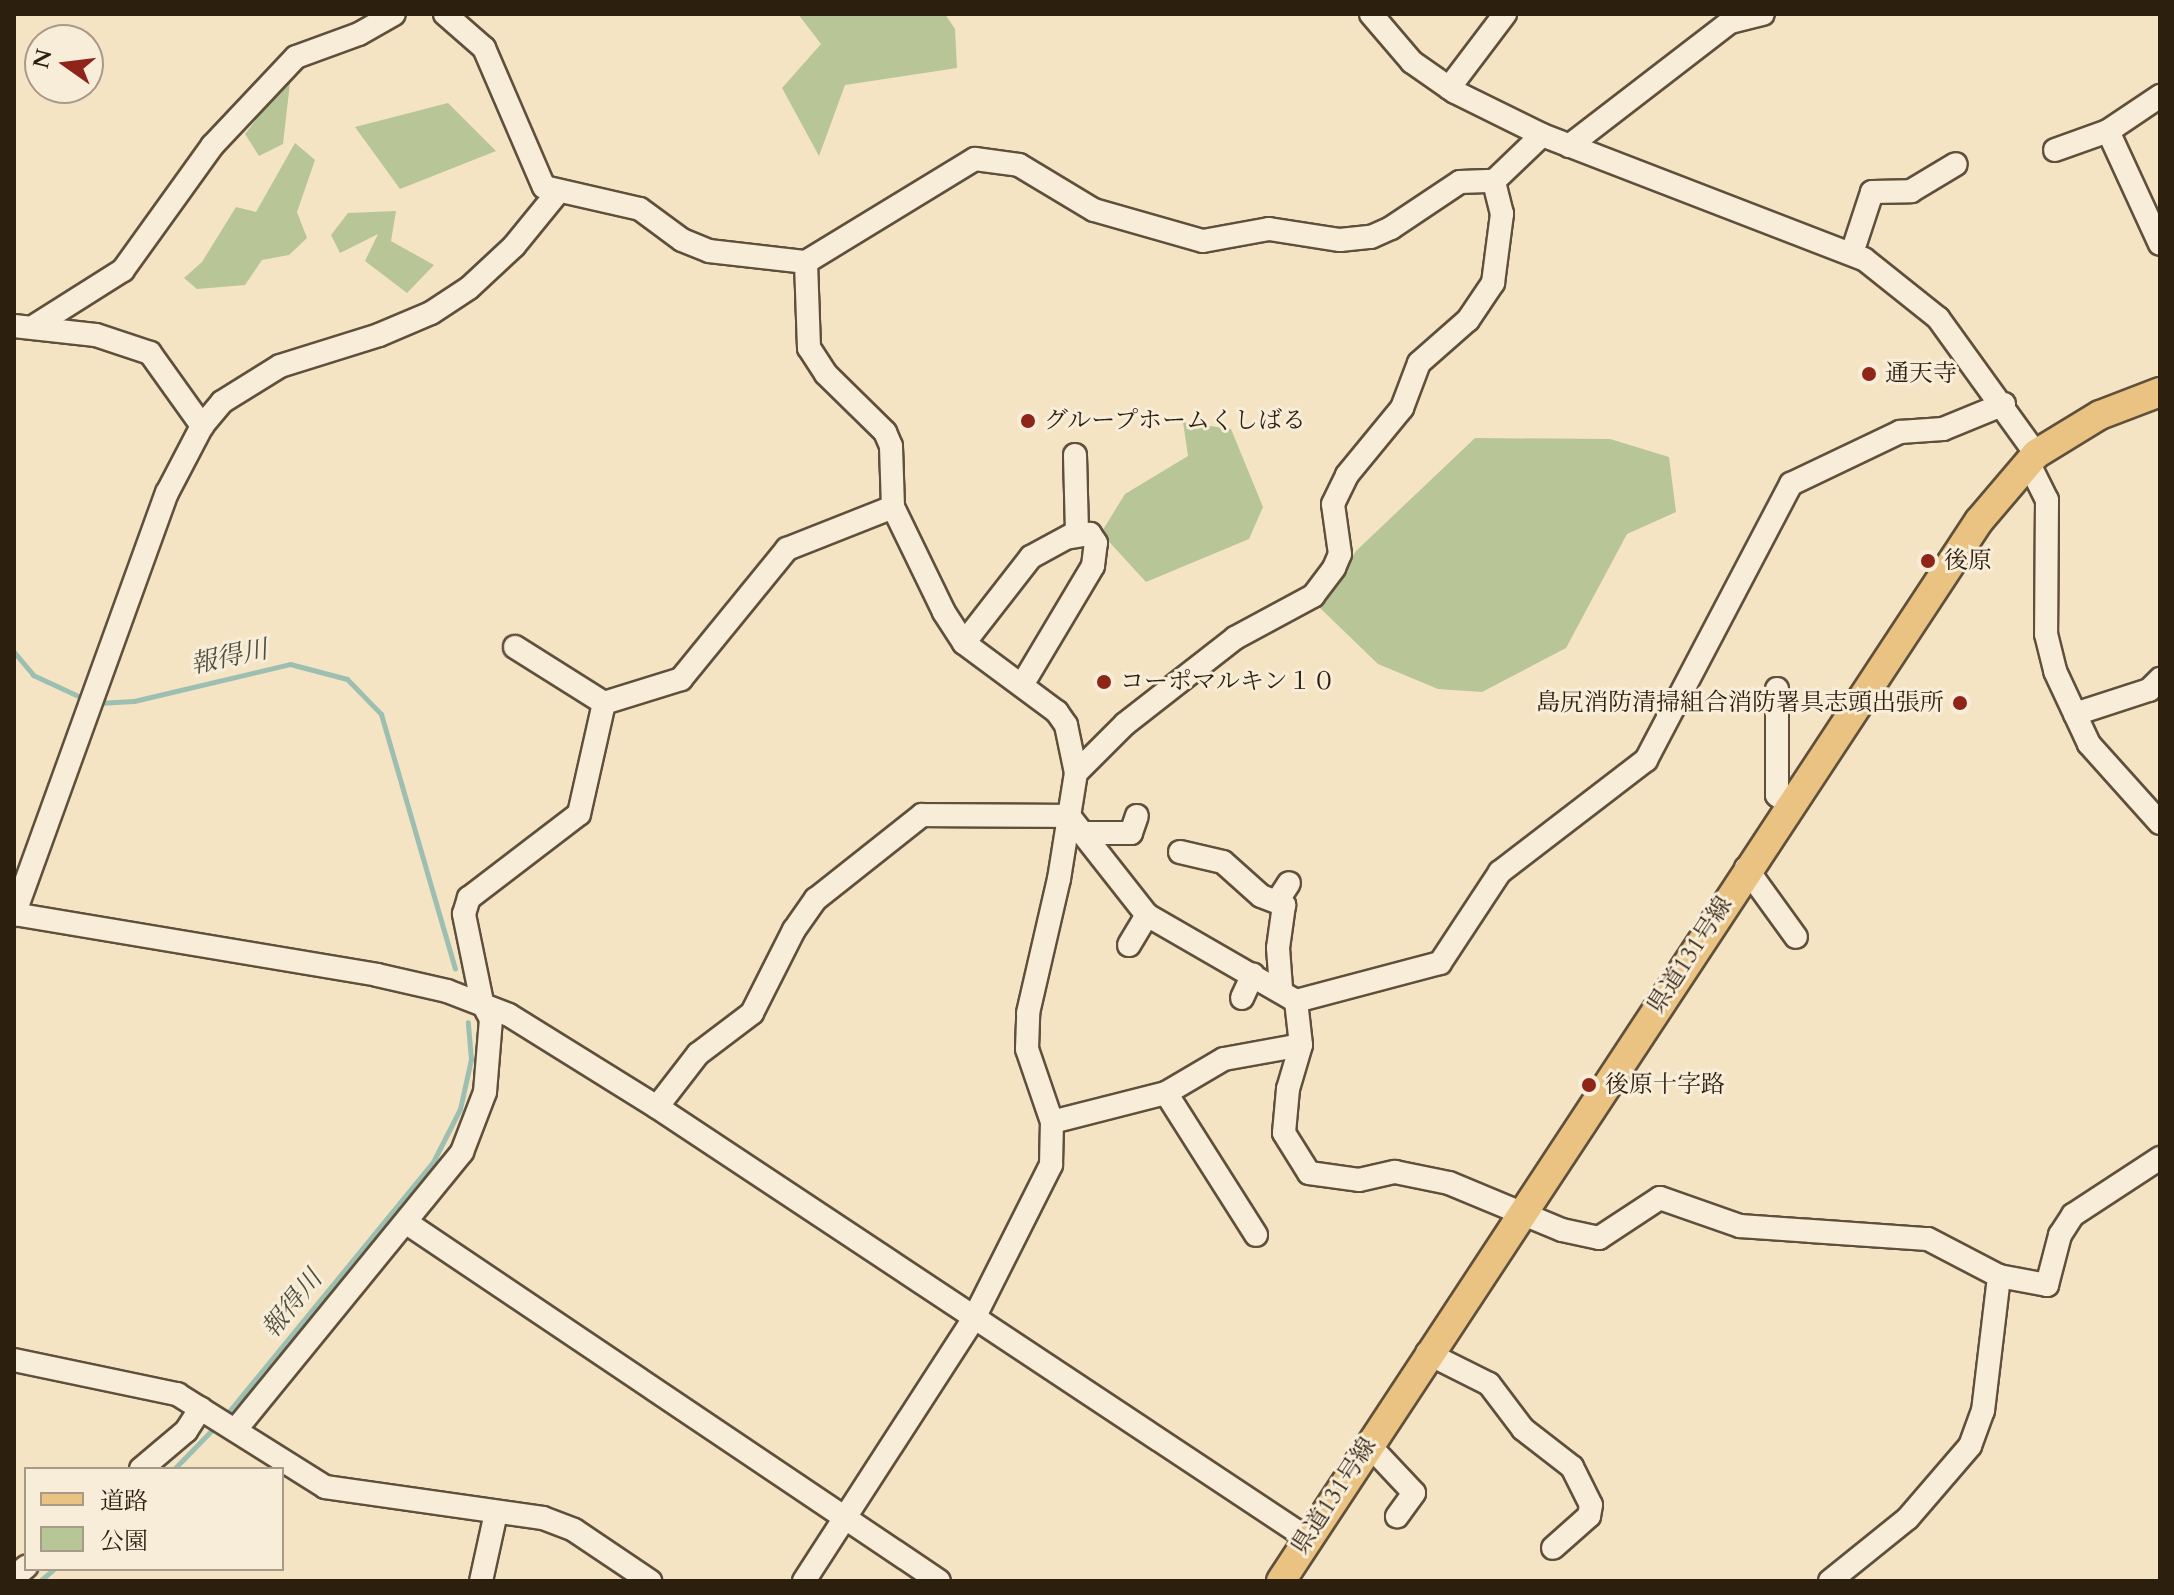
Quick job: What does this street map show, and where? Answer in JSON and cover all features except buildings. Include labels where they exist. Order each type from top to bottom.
[{"type":"main road","name":"県道131号線","points":[[1281,1581],[1788,803],[1979,521],[2032,458],[2092,419],[2160,392]]},
{"type":"street","points":[[25,325],[123,270],[212,146],[296,57],[359,34],[394,14]]},
{"type":"street","points":[[445,14],[484,48],[544,187],[640,209],[682,240],[709,251],[806,262],[975,159],[1019,165],[1094,210],[1203,241],[1269,229],[1310,239],[1371,237],[1438,192],[1460,182],[1494,181],[1542,135]]},
{"type":"street","points":[[1371,14],[1412,62],[1449,88],[1542,135],[1852,253],[1896,280],[1938,318],[2004,404],[2032,458],[2047,500],[2048,647],[2075,714],[2107,768],[2160,823]]},
{"type":"street","points":[[1449,88],[1505,14]]},
{"type":"street","points":[[1569,146],[1730,22],[1763,14]]},
{"type":"street","points":[[2055,150],[2108,131],[2160,96]]},
{"type":"street","points":[[2108,131],[2160,244]]},
{"type":"street","points":[[1852,253],[1872,192],[1911,191],[1956,164]]},
{"type":"street","points":[[1076,773],[1125,724],[1235,638],[1313,596],[1334,568],[1340,554],[1333,504],[1347,475],[1402,408],[1419,363],[1468,320],[1493,283],[1502,214],[1494,181]]},
{"type":"street","points":[[558,192],[514,246],[457,296],[379,335],[280,366],[222,402],[202,426],[167,493],[14,914],[377,975],[482,1002],[553,1040],[657,1107],[973,1320],[1307,1538]]},
{"type":"street","points":[[804,1581],[973,1320],[1051,1165],[1052,1122],[1027,1049],[1028,1013],[1076,773],[1066,725],[1057,712],[964,643],[893,507],[891,446],[885,432],[826,374],[809,348],[806,262]]},
{"type":"street","points":[[25,325],[150,353],[202,426]]},
{"type":"street","points":[[657,1107],[698,1054],[752,1013],[794,930],[816,899],[922,815],[1069,816],[1147,915],[1289,994],[1440,963],[1500,872],[1646,760],[1791,484],[1900,432],[1943,429],[2004,404]]},
{"type":"street","points":[[1070,537],[1080,520],[1075,455]]},
{"type":"street","points":[[515,647],[604,703],[681,679],[787,549],[893,507]]},
{"type":"street","points":[[964,643],[1031,557],[1070,537],[1090,534],[1096,543],[1093,566],[1022,685]]},
{"type":"street","points":[[2075,714],[2149,690],[2160,679]]},
{"type":"street","points":[[1777,689],[1777,795],[1788,803]]},
{"type":"street","points":[[237,1428],[462,1152],[476,1122],[490,1065],[491,1019],[482,1002],[464,914],[469,898],[579,814],[604,703]]},
{"type":"street","points":[[1084,833],[1131,833],[1137,816]]},
{"type":"street","points":[[1180,852],[1223,862],[1261,896],[1283,891],[1285,914],[1278,948],[1301,1045],[1288,1089],[1284,1133],[1309,1173],[1359,1180],[1395,1172],[1449,1183],[1562,1230],[1599,1238],[1660,1198],[1740,1226],[1928,1239],[1999,1276],[2047,1285],[2060,1235],[2073,1215],[2160,1158]]},
{"type":"street","points":[[1746,868],[1796,937]]},
{"type":"street","points":[[1129,945],[1147,915]]},
{"type":"street","points":[[1242,998],[1253,974]]},
{"type":"street","points":[[1052,1122],[1166,1093],[1224,1059],[1301,1045]]},
{"type":"street","points":[[1166,1093],[1256,1235]]},
{"type":"street","points":[[407,1223],[939,1581]]},
{"type":"street","points":[[1830,1581],[1908,1518],[1970,1446],[1983,1411],[1999,1276]]},
{"type":"street","points":[[1427,1353],[1489,1384],[1523,1429],[1572,1467],[1591,1505],[1589,1516],[1553,1548]]},
{"type":"street","points":[[14,1360],[177,1394],[237,1428],[325,1487],[543,1518],[574,1530],[650,1581]]},
{"type":"street","points":[[143,1467],[186,1431],[201,1408]]},
{"type":"street","points":[[1368,1444],[1414,1493],[1397,1516]]},
{"type":"street","points":[[481,1581],[496,1513]]},
{"type":"green space","points":[[798,14],[945,14],[955,29],[957,68],[845,85],[819,156],[782,88],[821,44]]},
{"type":"green space","points":[[291,74],[283,144],[259,156],[245,134]]},
{"type":"green space","points":[[448,103],[496,151],[400,189],[355,127]]},
{"type":"green space","points":[[295,143],[315,160],[297,212],[307,238],[289,255],[262,260],[245,285],[197,289],[184,278],[202,262],[236,207],[256,212]]},
{"type":"green space","points":[[396,211],[391,241],[434,265],[407,293],[365,261],[378,234],[340,253],[331,235],[348,213]]},
{"type":"green space","points":[[1183,422],[1231,429],[1263,507],[1249,539],[1146,582],[1101,533],[1125,494],[1188,456]]},
{"type":"green space","points":[[1475,438],[1610,439],[1669,457],[1676,512],[1627,534],[1566,648],[1482,692],[1438,689],[1378,664],[1319,607],[1356,551]]},
{"type":"waterway","name":"報得川","points":[[14,652],[33,675],[85,699]]},
{"type":"waterway","name":"報得川","points":[[98,703],[134,701],[290,664],[347,679],[381,714],[455,968]]},
{"type":"waterway","name":"報得川","points":[[226,1415],[433,1162],[460,1109],[471,1059],[468,1022]]},
{"type":"waterway","name":"報得川","points":[[176,1467],[216,1426]]},
{"type":"waterway","name":"報得川","points":[[40,1581],[52,1571]]},
{"type":"place","name":"通天寺","points":[[1869,374]]},
{"type":"place","name":"グループホームくしばる","points":[[1028,421]]},
{"type":"place","name":"後原","points":[[1928,561]]},
{"type":"place","name":"コーポマルキン１０","points":[[1104,682]]},
{"type":"place","name":"島尻消防清掃組合消防署具志頭出張所","points":[[1960,703]]},
{"type":"place","name":"後原十字路","points":[[1589,1085]]}]
